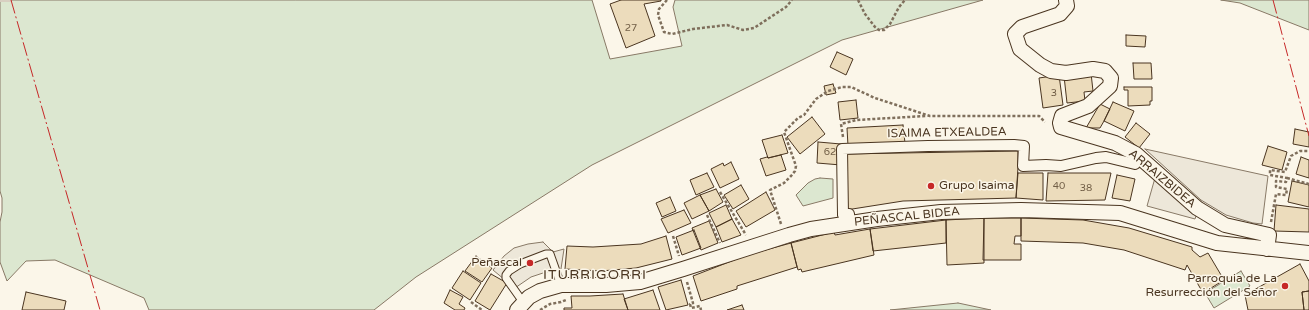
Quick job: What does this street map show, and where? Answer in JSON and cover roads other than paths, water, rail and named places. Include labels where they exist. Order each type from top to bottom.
[{"type":"street","name":"ARRAIZBIDEA","points":[[1066,0],[1067,6],[1060,14],[1022,27],[1016,34],[1020,49],[1040,66],[1051,71],[1066,73],[1093,69],[1104,72],[1111,78],[1110,86],[1088,106],[1062,116],[1060,123],[1061,127],[1115,143],[1136,154],[1197,208],[1225,225],[1269,235],[1267,249]]},
{"type":"street","name":"ISAIMA ETXEALDEA","points":[[850,223],[849,214],[843,215],[842,149],[1014,145],[1024,146],[1023,166],[1060,166],[1106,157],[1135,164]]},
{"type":"street","name":"PEÑASCAL BIDEA","points":[[520,306],[529,297],[540,291],[561,285],[606,285],[640,282],[681,263],[811,229],[941,212],[983,210],[1120,213],[1217,244],[1309,253]]},
{"type":"lane","points":[[520,306],[506,278],[506,275],[520,264],[546,254],[550,254],[561,285]]},
{"type":"place","name":"Grupo Isaima","points":[[931,186]]},
{"type":"place","name":"Peñascal","points":[[530,263]]},
{"type":"place","name":"Parroquia de La Resurrección del Señor","points":[[1285,286]]},
{"type":"district","name":"ITURRIGORRI","points":[[595,275]]}]
